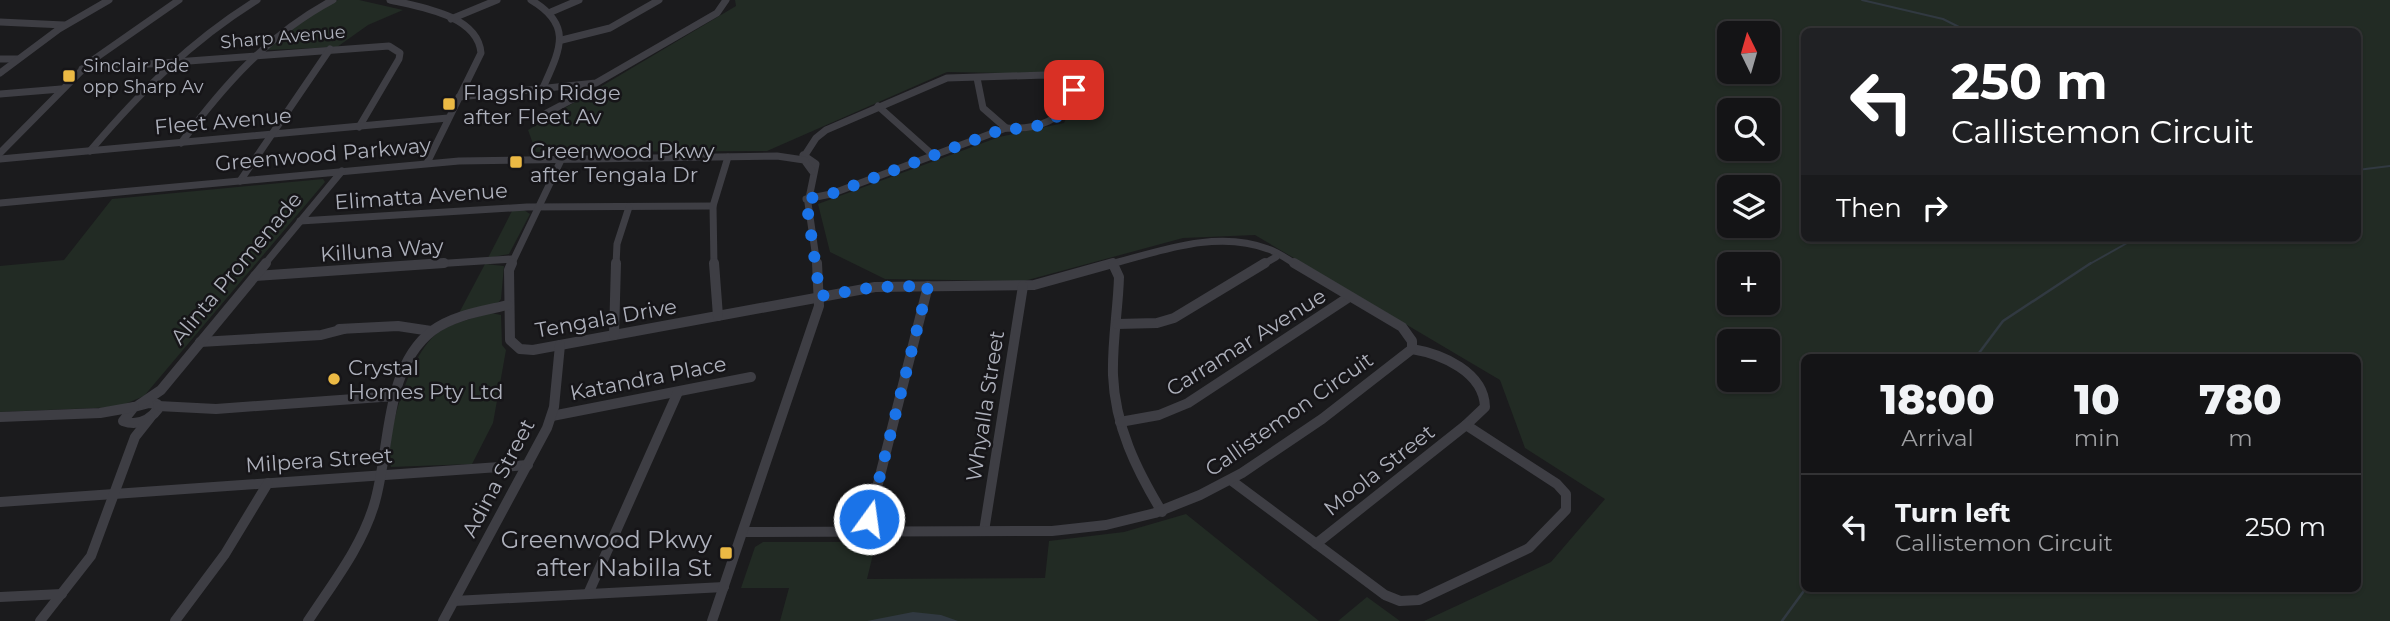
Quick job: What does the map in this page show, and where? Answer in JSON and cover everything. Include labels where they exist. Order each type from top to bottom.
[{"type":"street","points":[[0,73],[66,25],[110,0]]},
{"type":"street","points":[[0,153],[82,69],[113,44],[179,0]]},
{"type":"street","points":[[90,151],[169,62],[209,30],[257,0]]},
{"type":"street","points":[[181,143],[229,80],[254,55],[284,30],[333,0]]},
{"type":"street","points":[[390,0],[452,19],[473,30],[482,43],[481,53],[427,163]]},
{"type":"street","points":[[406,4],[415,0]]},
{"type":"street","points":[[452,19],[497,0]]},
{"type":"street","points":[[531,0],[551,12],[559,24],[562,40],[542,90]]},
{"type":"street","points":[[551,12],[579,0]]},
{"type":"street","points":[[562,40],[610,27],[659,0]]},
{"type":"street","points":[[459,97],[582,87],[604,80],[717,13],[726,0]]},
{"type":"street","points":[[0,22],[66,25]]},
{"type":"street","name":"Sharp Avenue","points":[[82,69],[382,45],[395,48],[400,53],[359,127]]},
{"type":"street","points":[[240,181],[330,49]]},
{"type":"street","points":[[0,59],[17,59]]},
{"type":"street","points":[[712,621],[815,324],[820,296],[806,199],[815,161],[805,155],[823,132],[942,79],[967,75],[977,78],[990,75],[1048,75],[1065,80],[1073,88],[1065,110],[1053,120],[1017,129],[1006,128],[831,194],[806,199]]},
{"type":"street","points":[[977,78],[983,108],[1006,128]]},
{"type":"street","points":[[537,118],[575,98],[582,87]]},
{"type":"street","points":[[0,94],[61,89]]},
{"type":"street","points":[[878,106],[934,156]]},
{"type":"street","name":"Fleet Avenue","points":[[0,159],[448,118]]},
{"type":"street","name":"Greenwood Parkway","points":[[0,203],[427,163],[562,158],[805,155]]},
{"type":"street","name":"Greenwood Parkway","points":[[777,156],[804,160],[812,171]]},
{"type":"street","points":[[718,316],[713,205],[728,157]]},
{"type":"street","name":"Tengala Drive","points":[[562,158],[512,259],[507,278],[510,340],[515,347],[533,350],[820,296]]},
{"type":"street","name":"Alinta Promenade","points":[[137,406],[160,390],[342,171]]},
{"type":"street","name":"Elimatta Avenue","points":[[300,221],[538,207],[713,205]]},
{"type":"street","points":[[614,335],[617,244],[628,206]]},
{"type":"street","points":[[820,296],[875,287],[1024,286],[1189,244],[1239,242],[1269,249],[1405,330],[1412,341],[1412,349]]},
{"type":"street","points":[[1259,247],[1294,265]]},
{"type":"street","points":[[1117,324],[1157,323],[1174,318],[1276,257]]},
{"type":"street","name":"Killuna Way","points":[[255,276],[512,259]]},
{"type":"street","points":[[1113,264],[1119,277],[1113,376],[1119,422],[1135,465],[1162,512]]},
{"type":"street","points":[[866,531],[928,286]]},
{"type":"street","name":"Whyalla Street","points":[[984,531],[1024,286]]},
{"type":"street","name":"Carramar Avenue","points":[[1119,422],[1159,415],[1188,403],[1349,297]]},
{"type":"street","points":[[308,621],[362,535],[375,504],[395,396],[415,353],[432,331],[459,318],[508,305]]},
{"type":"street","points":[[200,342],[321,335],[344,329],[398,326],[432,331]]},
{"type":"street","name":"Adina Street","points":[[443,621],[552,416],[560,345]]},
{"type":"street","name":"Callistemon Circuit","points":[[743,532],[1091,528],[1162,512],[1232,481],[1412,349]]},
{"type":"street","name":"Moola Street","points":[[1316,544],[1485,407],[1482,387],[1473,378],[1436,356],[1412,349]]},
{"type":"street","name":"Katandra Place","points":[[552,416],[751,377]]},
{"type":"street","name":"Alinta Promenade","points":[[40,621],[91,556],[135,437],[155,411],[160,390]]},
{"type":"street","points":[[588,594],[678,391]]},
{"type":"street","points":[[125,422],[155,411],[395,396]]},
{"type":"street","points":[[0,417],[100,413],[137,406],[155,411]]},
{"type":"street","points":[[125,422],[126,413],[137,406]]},
{"type":"street","points":[[100,413],[125,422],[135,437]]},
{"type":"street","points":[[1232,481],[1385,595],[1406,602],[1419,600],[1510,559],[1538,541],[1566,510],[1566,494],[1557,484],[1466,425]]},
{"type":"street","name":"Milpera Street","points":[[0,502],[528,465]]},
{"type":"street","points":[[175,621],[225,554],[268,483]]},
{"type":"street","points":[[454,601],[724,587]]},
{"type":"street","points":[[0,597],[62,594]]},
{"type":"shaded area","points":[[338,0],[359,0],[403,10],[368,25],[337,47],[267,50],[313,13]]},
{"type":"shaded area","points":[[735,0],[2390,0],[2390,621],[1424,621],[1551,562],[1605,499],[1525,448],[1500,380],[1255,235],[1183,238],[1024,281],[885,279],[830,252],[818,204],[999,137],[1064,123],[1081,86],[1063,74],[947,72],[767,151],[536,152],[528,130],[736,6]]},
{"type":"shaded area","points":[[323,179],[325,182],[144,396],[118,407],[0,412],[0,266],[64,260],[112,199]]},
{"type":"shaded area","points":[[524,210],[530,214],[509,254],[488,258],[512,211]]},
{"type":"shaded area","points":[[485,264],[504,266],[501,299],[498,303],[458,315]]},
{"type":"shaded area","points":[[491,313],[501,315],[502,345],[506,350],[493,423],[472,464],[391,467],[390,453],[396,415],[419,356],[439,332]]},
{"type":"shaded area","points":[[1186,514],[1319,621],[780,621],[789,588],[741,588],[755,547],[763,542],[876,542],[867,579],[1045,578],[1049,541],[1124,532]]},
{"type":"shaded area","points":[[1367,597],[1400,621],[1338,621]]},
{"type":"shaded area","points":[[913,612],[941,615],[958,621],[867,621]]},
{"type":"waterway","points":[[1862,0],[1943,19],[1961,28]]},
{"type":"waterway","points":[[2361,170],[2390,166]]},
{"type":"waterway","points":[[2088,265],[2129,242]]},
{"type":"waterway","points":[[1978,354],[2003,321],[2091,263]]},
{"type":"waterway","points":[[1782,621],[1803,592]]},
{"type":"place","name":"Sinclair Pde opp Sharp Av","points":[[69,76]]},
{"type":"place","name":"Flagship Ridge after Fleet Av","points":[[449,104]]},
{"type":"place","name":"Greenwood Pkwy after Tengala Dr","points":[[516,162]]},
{"type":"place","name":"Crystal Homes Pty Ltd","points":[[334,379]]},
{"type":"place","name":"Greenwood Pkwy after Nabilla St","points":[[726,553]]},
{"type":"route","points":[[869,519],[928,286],[875,287],[820,296],[806,199],[831,194],[1006,128],[1017,129],[1053,120],[1065,110],[1074,90]]}]
